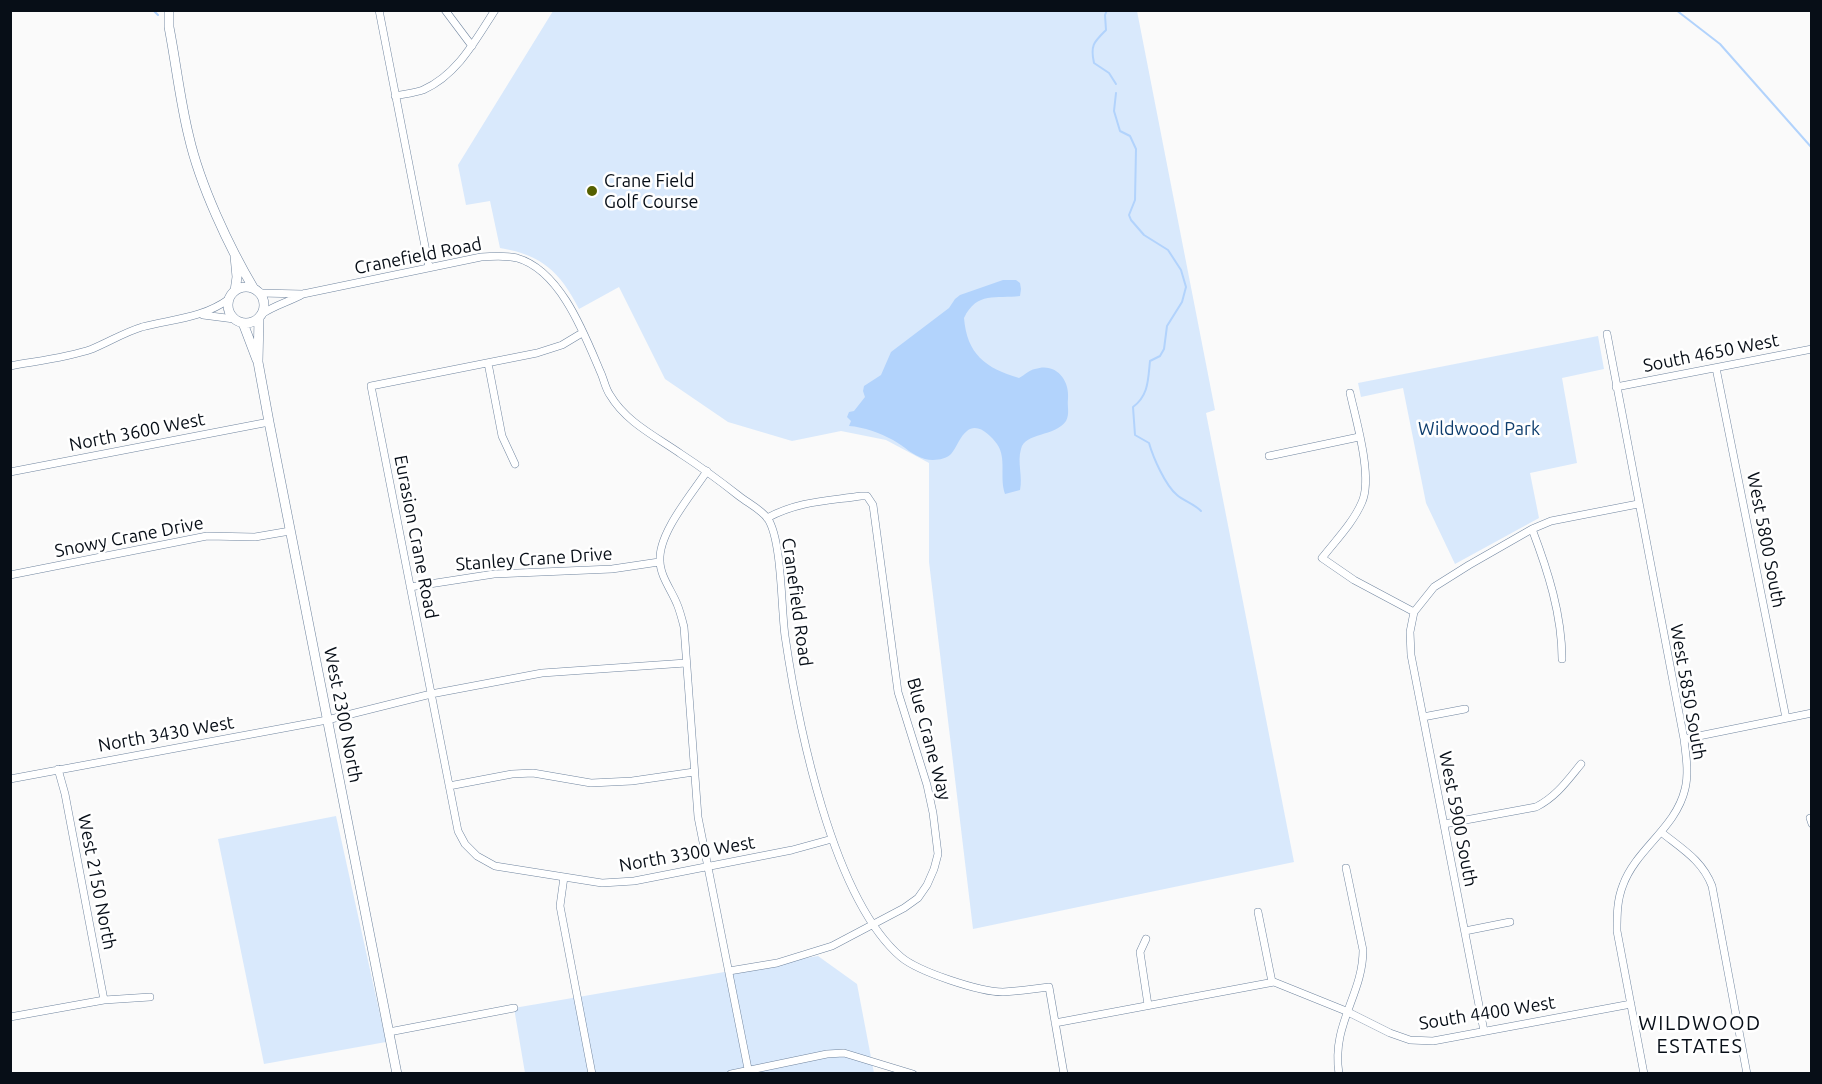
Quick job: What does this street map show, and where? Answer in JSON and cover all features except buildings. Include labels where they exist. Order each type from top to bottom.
[{"type":"street","points":[[170,10],[169,27],[189,137],[235,256],[264,303],[260,316],[258,362]]},
{"type":"street","points":[[379,10],[429,267]]},
{"type":"street","points":[[445,10],[472,46]]},
{"type":"street","points":[[395,96],[421,91],[438,82],[462,60],[495,10]]},
{"type":"street","points":[[235,256],[237,277],[229,309],[238,321],[258,362]]},
{"type":"street","name":"Cranefield Road","points":[[257,291],[303,294],[481,257],[517,258],[548,276],[557,286],[582,333],[601,372],[608,393],[625,416],[707,471],[767,518],[777,544],[785,634],[800,724],[832,839],[872,924],[902,958],[922,969],[972,987],[1001,992],[1049,987],[1054,1023]]},
{"type":"street","points":[[10,366],[72,355],[141,328],[201,315],[219,307],[244,288],[257,291]]},
{"type":"street","name":"Cranefield Road","points":[[260,316],[274,305],[303,294]]},
{"type":"street","points":[[201,315],[249,323],[260,316]]},
{"type":"street","points":[[514,464],[502,436],[488,363],[537,353],[562,345],[582,333]]},
{"type":"street","name":"West 5850 South","points":[[1607,334],[1684,739],[1687,769],[1685,790],[1677,812],[1628,876],[1623,885],[1618,906],[1617,931],[1644,1074]]},
{"type":"street","name":"South 4650 West","points":[[1616,387],[1812,349]]},
{"type":"street","name":"West 2300 North","points":[[258,362],[397,1074]]},
{"type":"street","name":"Eurasion Crane Road","points":[[477,856],[465,844],[458,831],[371,386],[488,363]]},
{"type":"street","name":"West 5800 South","points":[[1716,368],[1786,718]]},
{"type":"street","points":[[1350,393],[1366,485],[1363,500],[1353,518],[1322,558],[1354,580],[1413,612],[1434,587],[1532,529],[1551,521],[1638,504]]},
{"type":"street","name":"North 3600 West","points":[[10,472],[269,422]]},
{"type":"street","points":[[1269,456],[1359,437]]},
{"type":"street","points":[[707,471],[664,540],[659,562],[678,606],[684,627],[698,817],[748,1072]]},
{"type":"street","name":"Blue Crane Way","points":[[729,971],[777,963],[832,946],[904,908],[918,898],[927,885],[938,854],[927,785],[898,692],[874,510],[867,496],[801,503],[767,518]]},
{"type":"street","points":[[1532,529],[1547,567],[1562,634],[1562,659]]},
{"type":"street","name":"Snowy Crane Drive","points":[[10,576],[207,536],[255,537],[290,531]]},
{"type":"street","name":"Stanley Crane Drive","points":[[410,587],[494,574],[612,569],[659,562]]},
{"type":"street","name":"West 5900 South","points":[[1413,612],[1410,632],[1411,655],[1484,1031]]},
{"type":"street","name":"North 3430 West","points":[[10,779],[327,720],[431,694],[542,673],[686,663]]},
{"type":"street","points":[[1423,717],[1465,709]]},
{"type":"street","points":[[1684,739],[1812,713]]},
{"type":"street","points":[[1444,824],[1536,807],[1560,791],[1581,764]]},
{"type":"street","name":"West 2150 North","points":[[58,769],[65,794],[104,1000]]},
{"type":"street","points":[[449,786],[512,774],[533,773],[591,783],[632,781],[694,772]]},
{"type":"street","points":[[1661,832],[1698,861],[1712,886],[1747,1074]]},
{"type":"street","name":"North 3300 West","points":[[477,856],[495,866],[602,883],[634,881],[708,867],[792,850],[832,839]]},
{"type":"street","points":[[1338,1074],[1336,1059],[1338,1045],[1346,1011],[1359,980],[1363,963],[1363,950],[1346,868]]},
{"type":"street","points":[[564,877],[560,906],[592,1074]]},
{"type":"street","points":[[1064,1074],[1054,1023],[1272,982],[1258,912]]},
{"type":"street","points":[[1465,931],[1510,922]]},
{"type":"street","points":[[1146,939],[1140,952],[1148,1005]]},
{"type":"street","name":"South 4400 West","points":[[1272,982],[1346,1011],[1390,1033],[1410,1040],[1433,1041],[1631,1004]]},
{"type":"street","points":[[10,1017],[104,1000],[150,997]]},
{"type":"street","points":[[389,1032],[514,1008]]},
{"type":"street","points":[[731,1074],[827,1054],[844,1053],[913,1074]]},
{"type":"green space","name":"Crane Field Golf Course","points":[[553,11],[1137,11],[1215,410],[1206,413],[1294,862],[973,929],[929,562],[929,463],[886,440],[841,431],[792,441],[728,422],[665,379],[619,287],[579,309],[565,285],[548,267],[527,255],[500,248],[490,201],[466,205],[458,165]]},
{"type":"green space","name":"Wildwood Park","points":[[1598,336],[1604,369],[1562,378],[1577,463],[1530,473],[1539,518],[1455,564],[1426,503],[1403,388],[1361,397],[1358,383]]},
{"type":"green space","points":[[336,816],[386,1042],[264,1064],[218,839]]},
{"type":"green space","points":[[818,956],[857,984],[874,1073],[525,1073],[514,1008]]},
{"type":"water","points":[[1003,280],[1016,280],[1020,283],[1020,296],[988,298],[969,309],[964,318],[969,341],[974,350],[987,364],[1019,378],[1031,370],[1042,367],[1055,370],[1064,379],[1068,392],[1066,421],[1055,430],[1034,437],[1024,444],[1020,454],[1020,490],[1005,494],[1002,455],[997,444],[980,429],[967,431],[946,458],[928,460],[916,456],[883,435],[849,426],[851,421],[847,417],[849,412],[854,411],[865,397],[864,386],[881,375],[891,352],[949,308],[960,295]]},
{"type":"waterway","points":[[153,10],[158,15]]},
{"type":"waterway","points":[[1107,10],[1106,30],[1094,44],[1092,52],[1094,63],[1109,73],[1116,84]]},
{"type":"waterway","points":[[1676,10],[1720,44],[1812,148]]},
{"type":"waterway","points":[[1116,93],[1114,111],[1120,131],[1130,136],[1136,149],[1135,200],[1129,215],[1144,235],[1168,250],[1181,270],[1186,287],[1182,302],[1167,326],[1164,349],[1160,356],[1150,361],[1145,392],[1133,407],[1135,435],[1149,443],[1168,485],[1180,497],[1201,511]]},
{"type":"place","name":"Crane Field Golf Course","points":[[592,191]]},
{"type":"district","name":"WILDWOOD ESTATES","points":[[1700,1034]]}]
